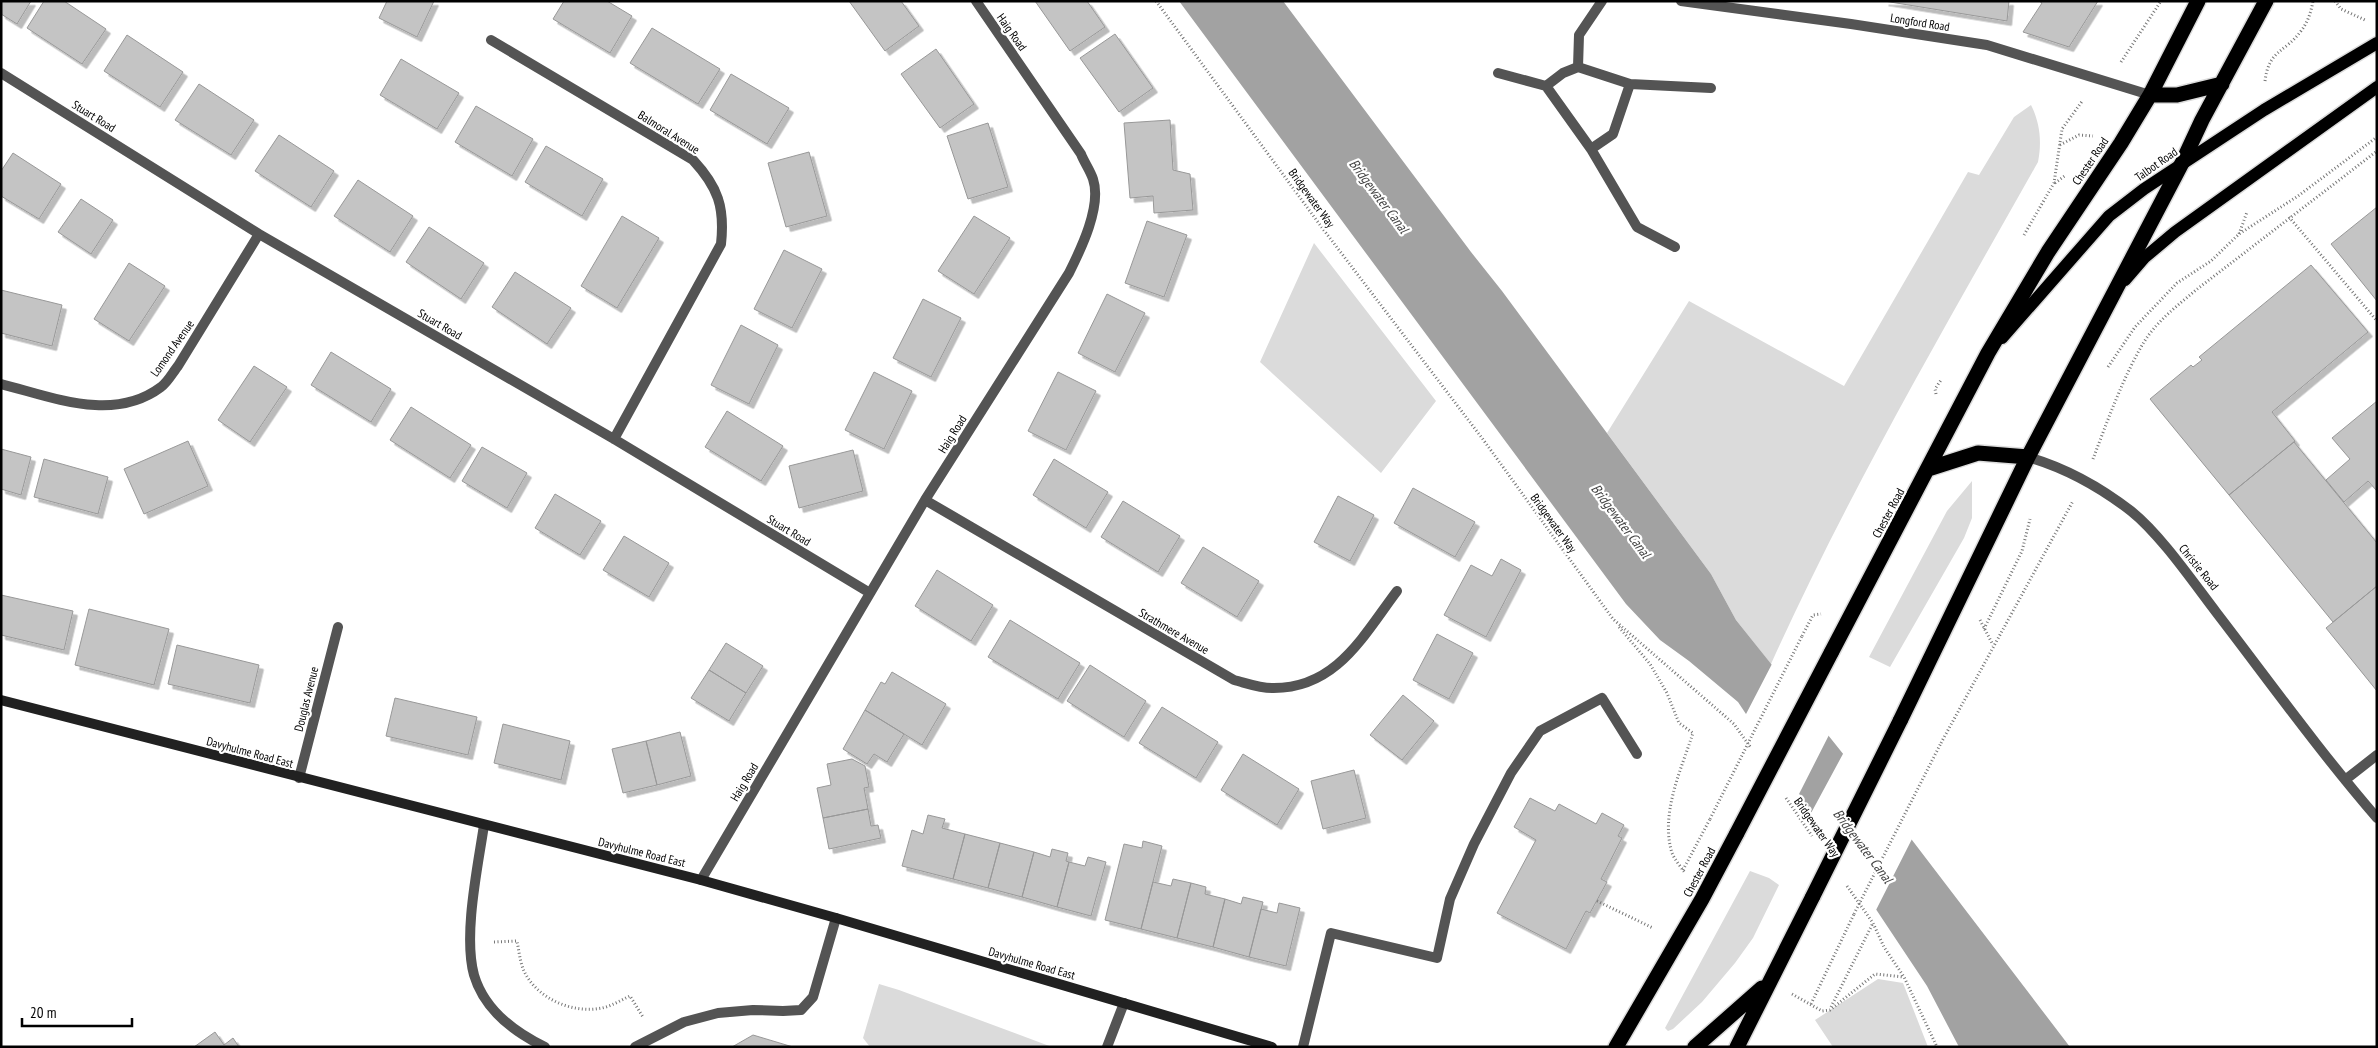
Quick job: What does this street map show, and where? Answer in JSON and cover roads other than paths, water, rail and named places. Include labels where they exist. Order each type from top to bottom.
[{"type":"highway","name":"Chester Road","points":[[1616,1047],[1702,899],[1988,353],[2048,252],[2121,143],[2150,95],[2198,1]]},
{"type":"highway","points":[[1737,1047],[1900,721],[2028,457],[2266,1]]},
{"type":"highway","points":[[2150,95],[2177,95],[2222,84]]},
{"type":"highway","name":"Christie Road","points":[[1928,469],[1978,453],[2028,457]]},
{"type":"highway","points":[[1695,1047],[1769,982]]},
{"type":"main road","name":"Talbot Road","points":[[1988,353],[2062,272],[2109,216],[2182,163],[2264,110],[2377,43]]},
{"type":"main road","points":[[2113,293],[2144,258],[2175,232],[2377,88]]},
{"type":"street","name":"Haig Road","points":[[700,880],[924,500],[1069,273],[1086,237],[1094,211],[1094,180],[1080,154],[976,1]]},
{"type":"street","points":[[1578,67],[1579,36],[1602,1]]},
{"type":"street","name":"Longford Road","points":[[1681,1],[1987,45],[2150,95]]},
{"type":"street","name":"Balmoral Avenue","points":[[491,40],[693,160],[718,193],[723,222],[720,244],[614,439]]},
{"type":"street","points":[[1546,86],[1563,73],[1578,67],[1630,84],[1711,88]]},
{"type":"street","name":"Stuart Road","points":[[1,73],[259,234],[614,439],[870,593]]},
{"type":"street","points":[[1498,73],[1546,86],[1591,149],[1636,227],[1675,248]]},
{"type":"street","points":[[1591,149],[1613,134],[1630,84]]},
{"type":"street","name":"Lomond Avenue","points":[[1,384],[89,406],[113,406],[140,400],[162,386],[178,366],[259,234]]},
{"type":"street","name":"Christie Road","points":[[2028,457],[2053,464],[2084,480],[2132,512],[2159,540],[2345,780],[2377,818]]},
{"type":"street","name":"Strathmere Avenue","points":[[924,500],[1234,680],[1271,688],[1296,686],[1319,679],[1344,660],[1396,591]]},
{"type":"street","name":"Douglas Avenue","points":[[299,778],[338,627]]},
{"type":"street","points":[[1303,1047],[1331,933],[1437,958],[1450,899],[1474,844],[1511,773],[1540,730],[1602,698],[1636,754]]},
{"type":"street","name":"Davyhulme Road East","points":[[1,700],[700,880],[836,918],[1272,1047]]},
{"type":"street","points":[[2345,780],[2377,755]]},
{"type":"street","points":[[484,825],[471,919],[474,975],[493,1010],[523,1036],[545,1047]]},
{"type":"street","points":[[635,1047],[684,1022],[718,1013],[752,1010],[800,1010],[813,997],[836,918]]},
{"type":"street","points":[[1107,1047],[1124,1003]]},
{"type":"water","name":"Bridgewater Canal","points":[[1179,1],[1283,1],[1502,291],[1711,574],[1736,620],[1912,840],[2070,1047],[1959,1047],[1927,986],[1738,702],[1689,661],[1660,640],[1626,604]]}]
